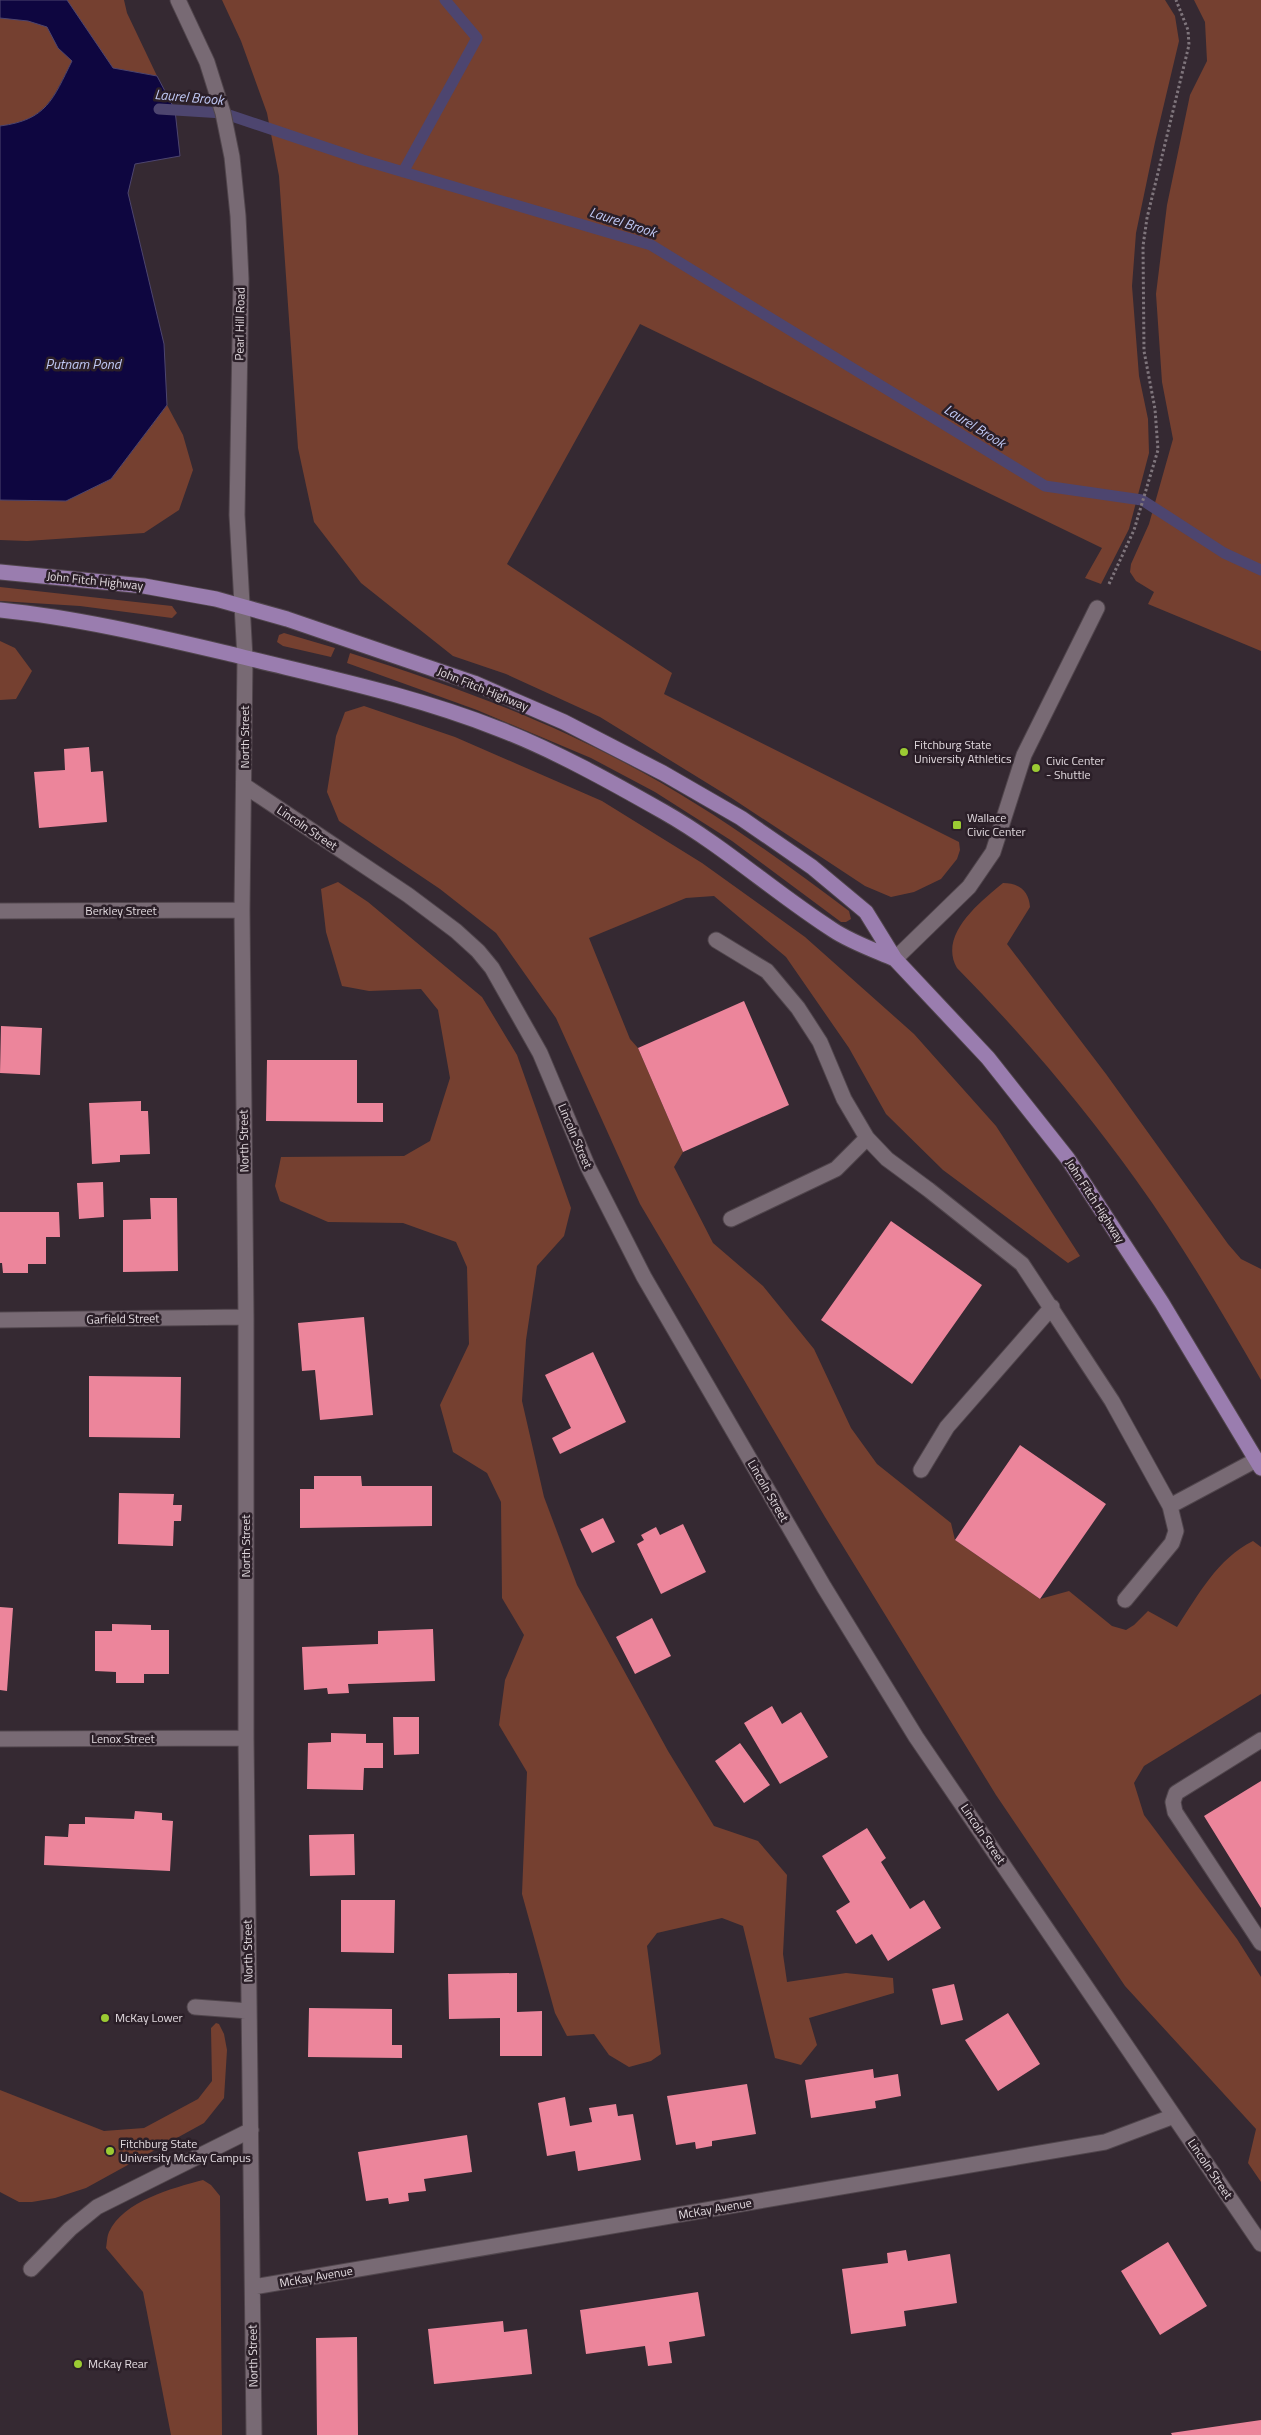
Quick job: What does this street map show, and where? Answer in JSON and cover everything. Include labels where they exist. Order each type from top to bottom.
[{"type":"main road","name":"John Fitch Highway","points":[[0,572],[144,586],[242,606],[346,638],[474,683],[564,722],[663,773],[741,818],[812,867],[866,912],[894,959],[988,1058],[1068,1159],[1162,1303],[1259,1464]]},
{"type":"main road","name":"John Fitch Highway","points":[[0,610],[88,623],[351,682],[430,704],[501,730],[595,774],[667,814],[739,862],[834,931],[894,959]]},
{"type":"street","name":"Pearl Hill Road","points":[[178,0],[213,80],[232,157],[241,279],[237,515],[246,658]]},
{"type":"street","points":[[894,959],[969,887],[993,852],[1024,755],[1097,608]]},
{"type":"street","name":"North Street","points":[[246,658],[242,910],[246,1317],[246,1738],[254,2435]]},
{"type":"street","name":"Lincoln Street","points":[[245,786],[408,895],[456,931],[478,951],[492,968],[540,1054],[588,1167],[644,1276],[824,1587],[916,1737],[1261,2244]]},
{"type":"street","name":"Berkley Street","points":[[0,911],[242,910]]},
{"type":"street","points":[[716,940],[768,971],[798,1008],[820,1042],[844,1099],[867,1138],[887,1160],[929,1190],[1022,1264],[1052,1306],[1112,1401],[1170,1506],[1176,1531],[1172,1543],[1125,1600]]},
{"type":"street","points":[[731,1219],[836,1169],[867,1138]]},
{"type":"street","points":[[921,1470],[946,1427],[1052,1306]]},
{"type":"street","name":"Garfield Street","points":[[0,1320],[246,1317]]},
{"type":"street","points":[[1170,1506],[1259,1464]]},
{"type":"street","name":"Lenox Street","points":[[0,1739],[246,1738]]},
{"type":"street","points":[[1261,1740],[1176,1793],[1173,1802],[1175,1812],[1261,1943]]},
{"type":"street","points":[[195,2007],[249,2011]]},
{"type":"street","name":"McKay Avenue","points":[[253,2287],[1105,2142],[1174,2116]]},
{"type":"street","points":[[31,2268],[70,2229],[97,2207],[251,2130]]},
{"type":"path","points":[[1097,608],[1134,530],[1158,450],[1155,409],[1144,351],[1143,246],[1147,218],[1189,45],[1188,30],[1176,0]]},
{"type":"shaded area","points":[[0,0],[124,0],[127,13],[157,76],[72,61],[53,97],[46,106],[28,119],[0,126]]},
{"type":"shaded area","points":[[222,0],[1165,0],[1175,16],[1179,41],[1136,233],[1132,286],[1139,376],[1148,419],[1149,453],[1129,529],[1101,584],[1085,578],[1102,548],[640,324],[507,564],[672,673],[664,694],[959,842],[960,850],[957,859],[941,879],[914,892],[891,897],[865,886],[733,799],[600,717],[506,674],[453,656],[361,583],[314,522],[298,448],[279,176],[267,113],[241,41]]},
{"type":"shaded area","points":[[1194,0],[1261,0],[1261,651],[1148,604],[1154,592],[1136,581],[1130,572],[1131,564],[1149,524],[1173,439],[1162,382],[1156,294],[1167,205],[1190,95],[1207,61],[1205,22]]},
{"type":"shaded area","points":[[167,405],[183,435],[193,470],[179,510],[144,533],[27,541],[0,540],[0,500],[66,501],[111,479]]},
{"type":"shaded area","points":[[0,587],[172,606],[177,613],[172,618],[80,606],[0,601]]},
{"type":"shaded area","points":[[284,633],[335,648],[331,657],[283,646],[277,642],[279,635]]},
{"type":"shaded area","points":[[0,641],[15,648],[32,671],[16,699],[0,700]]},
{"type":"shaded area","points":[[350,653],[420,676],[525,715],[625,763],[684,796],[768,852],[849,911],[851,919],[841,922],[732,841],[655,792],[591,758],[477,710],[347,663]]},
{"type":"shaded area","points":[[364,706],[455,737],[602,801],[702,863],[805,937],[914,1034],[996,1126],[1080,1256],[1068,1263],[943,1170],[886,1114],[849,1048],[786,957],[714,896],[686,898],[589,938],[630,1039],[638,1048],[683,1152],[674,1167],[713,1243],[763,1286],[814,1349],[851,1428],[877,1464],[951,1523],[955,1540],[1040,1599],[1069,1591],[1112,1626],[1126,1630],[1148,1611],[1177,1627],[1201,1590],[1229,1557],[1253,1541],[1261,1547],[1261,1694],[1144,1766],[1134,1783],[1144,1815],[1237,1939],[1261,1977],[1261,2182],[1248,2163],[1256,2129],[1125,1986],[996,1795],[825,1517],[640,1204],[556,1018],[496,933],[440,889],[339,821],[327,792],[336,736],[345,712]]},
{"type":"shaded area","points":[[338,882],[368,902],[482,997],[517,1055],[571,1208],[564,1236],[537,1266],[526,1340],[522,1401],[544,1497],[577,1585],[668,1751],[714,1826],[758,1841],[787,1875],[783,1954],[787,1982],[846,1973],[893,1978],[894,1993],[809,2018],[817,2045],[801,2065],[775,2058],[743,1926],[722,1918],[657,1933],[647,1946],[661,2054],[651,2061],[629,2067],[609,2055],[594,2034],[567,2036],[555,2013],[522,1894],[527,1772],[499,1725],[505,1680],[524,1635],[502,1598],[501,1502],[487,1473],[453,1452],[440,1405],[469,1344],[467,1267],[456,1242],[403,1223],[328,1222],[280,1201],[275,1186],[281,1157],[404,1156],[430,1141],[450,1078],[438,1010],[421,989],[369,991],[342,986],[326,932],[321,889]]},
{"type":"shaded area","points":[[1003,883],[1014,884],[1022,889],[1028,896],[1030,907],[1007,944],[1106,1074],[1228,1244],[1241,1259],[1261,1269],[1261,1380],[1185,1253],[1153,1204],[1115,1152],[1051,1071],[1005,1018],[957,968],[953,956],[953,943],[957,932],[973,910]]},
{"type":"shaded area","points":[[216,2023],[219,2024],[224,2034],[227,2050],[224,2098],[204,2123],[86,2188],[55,2198],[32,2202],[19,2202],[0,2192],[0,2090],[104,2131],[144,2128],[198,2099],[212,2081],[211,2028]]},
{"type":"shaded area","points":[[203,2180],[211,2185],[220,2196],[222,2435],[171,2435],[143,2292],[106,2248],[107,2238],[116,2221],[137,2204],[150,2197]]},
{"type":"water","name":"Putnam Pond","points":[[0,0],[67,0],[113,68],[157,76],[175,110],[180,156],[135,164],[128,193],[164,344],[167,405],[111,479],[66,501],[0,500],[0,126],[28,119],[46,106],[53,97],[72,61],[58,48],[47,27],[28,21],[0,18]]},
{"type":"building","points":[[89,747],[91,772],[103,771],[107,822],[39,828],[34,772],[65,770],[64,749]]},
{"type":"building","points":[[744,1001],[789,1105],[683,1152],[638,1048]]},
{"type":"building","points":[[1,1026],[42,1028],[40,1075],[0,1073]]},
{"type":"building","points":[[267,1060],[357,1060],[357,1103],[383,1103],[383,1122],[266,1121]]},
{"type":"building","points":[[141,1101],[141,1111],[148,1111],[150,1154],[120,1155],[120,1162],[92,1164],[89,1103]]},
{"type":"building","points":[[103,1182],[104,1217],[79,1219],[77,1183]]},
{"type":"building","points":[[150,1198],[177,1198],[178,1271],[123,1272],[123,1220],[151,1219]]},
{"type":"building","points":[[0,1212],[59,1212],[60,1237],[46,1237],[46,1264],[28,1264],[28,1273],[3,1273],[2,1263],[0,1263]]},
{"type":"building","points":[[891,1221],[982,1285],[912,1384],[821,1320]]},
{"type":"building","points":[[364,1317],[373,1415],[320,1420],[315,1370],[302,1371],[298,1323]]},
{"type":"building","points":[[593,1352],[626,1422],[560,1454],[552,1438],[571,1428],[545,1375]]},
{"type":"building","points":[[89,1376],[181,1377],[180,1438],[89,1437]]},
{"type":"building","points":[[1020,1445],[1106,1504],[1040,1599],[955,1540]]},
{"type":"building","points":[[314,1476],[361,1476],[362,1486],[432,1486],[432,1526],[300,1528],[300,1489],[314,1489]]},
{"type":"building","points":[[119,1493],[174,1494],[173,1505],[182,1505],[181,1521],[174,1521],[173,1546],[118,1544]]},
{"type":"building","points":[[603,1518],[615,1542],[592,1553],[580,1529]]},
{"type":"building","points":[[683,1524],[706,1572],[661,1594],[637,1544],[644,1540],[641,1535],[656,1527],[660,1535]]},
{"type":"building","points":[[0,1607],[13,1608],[7,1691],[0,1690]]},
{"type":"building","points":[[652,1618],[671,1656],[635,1674],[616,1637]]},
{"type":"building","points":[[112,1624],[151,1625],[151,1630],[169,1630],[169,1674],[144,1674],[144,1683],[116,1683],[116,1672],[95,1671],[95,1631],[112,1631]]},
{"type":"building","points":[[433,1629],[435,1681],[348,1684],[349,1693],[328,1694],[327,1688],[304,1690],[302,1647],[378,1644],[378,1631]]},
{"type":"building","points":[[772,1706],[782,1724],[801,1712],[828,1757],[780,1784],[744,1723]]},
{"type":"building","points":[[393,1717],[419,1717],[419,1754],[394,1755]]},
{"type":"building","points":[[331,1733],[366,1734],[366,1743],[383,1743],[383,1768],[364,1768],[363,1790],[307,1789],[308,1743],[331,1742]]},
{"type":"building","points":[[740,1743],[770,1785],[744,1803],[715,1761]]},
{"type":"building","points":[[1261,1781],[1261,1908],[1204,1816]]},
{"type":"building","points":[[135,1811],[162,1813],[162,1820],[173,1821],[170,1871],[44,1865],[45,1836],[68,1837],[69,1824],[85,1824],[85,1817],[134,1819]]},
{"type":"building","points":[[867,1828],[886,1858],[881,1862],[910,1909],[924,1900],[941,1928],[888,1961],[872,1934],[856,1944],[836,1911],[850,1902],[822,1856]]},
{"type":"building","points":[[354,1834],[355,1875],[310,1876],[309,1835]]},
{"type":"building","points":[[341,1900],[395,1900],[394,1953],[341,1952]]},
{"type":"building","points":[[517,1973],[517,2012],[542,2011],[542,2056],[500,2056],[500,2018],[449,2019],[448,1974]]},
{"type":"building","points":[[954,1984],[963,2020],[941,2025],[932,1989]]},
{"type":"building","points":[[309,2008],[392,2009],[392,2045],[402,2045],[402,2058],[308,2057]]},
{"type":"building","points":[[1008,2013],[1040,2064],[998,2091],[965,2040]]},
{"type":"building","points":[[873,2069],[874,2078],[898,2074],[901,2096],[875,2101],[876,2108],[811,2118],[805,2080]]},
{"type":"building","points":[[747,2084],[756,2134],[712,2141],[712,2146],[696,2149],[695,2142],[676,2145],[667,2096]]},
{"type":"building","points":[[565,2097],[570,2126],[592,2122],[589,2108],[616,2104],[618,2116],[633,2114],[641,2160],[578,2171],[575,2151],[547,2156],[538,2103]]},
{"type":"building","points":[[467,2135],[472,2172],[424,2179],[426,2191],[408,2193],[409,2201],[389,2204],[388,2198],[366,2201],[358,2152]]},
{"type":"building","points":[[1168,2242],[1207,2306],[1160,2335],[1121,2271]]},
{"type":"building","points":[[906,2250],[908,2261],[950,2254],[957,2303],[904,2311],[906,2326],[851,2334],[842,2269],[888,2263],[887,2253]]},
{"type":"building","points":[[698,2292],[705,2336],[669,2342],[672,2363],[648,2366],[645,2346],[586,2354],[580,2310]]},
{"type":"building","points":[[503,2321],[504,2332],[527,2329],[532,2374],[434,2384],[428,2329]]},
{"type":"building","points":[[357,2337],[358,2435],[317,2435],[316,2338]]},
{"type":"building","points":[[1261,2420],[1261,2435],[1172,2435],[1171,2433]]},
{"type":"waterway","points":[[403,172],[477,38],[445,0]]},
{"type":"waterway","name":"Laurel Brook","points":[[159,109],[223,113],[363,160],[651,245],[1045,486],[1142,500],[1224,553],[1261,570]]},
{"type":"place","name":"Fitchburg State University Athletics","points":[[904,752]]},
{"type":"place","name":"Civic Center - Shuttle","points":[[1036,768]]},
{"type":"place","name":"Wallace Civic Center","points":[[957,825]]},
{"type":"place","name":"McKay Lower","points":[[105,2018]]},
{"type":"place","name":"Fitchburg State University McKay Campus","points":[[110,2151]]},
{"type":"place","name":"McKay Rear","points":[[78,2364]]}]
